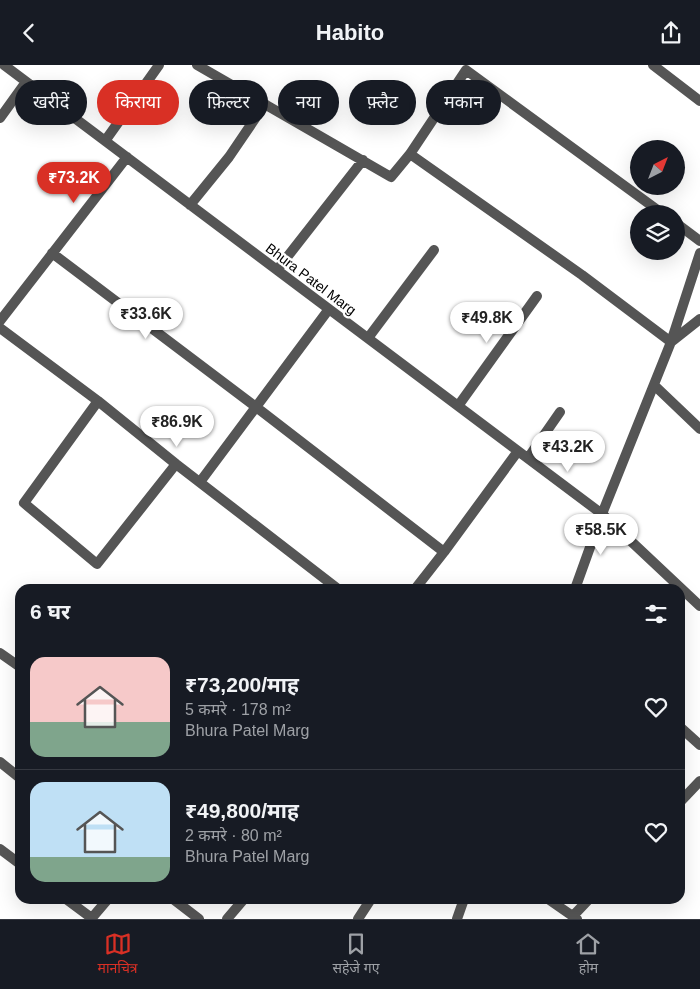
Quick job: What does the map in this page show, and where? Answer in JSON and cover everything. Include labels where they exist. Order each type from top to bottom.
[{"type":"street","name":"Bhura Patel Marg","points":[[4,65],[23,80]]},
{"type":"street","points":[[106,141],[159,65]]},
{"type":"street","points":[[197,65],[223,80]]},
{"type":"street","points":[[653,65],[700,101]]},
{"type":"street","points":[[268,106],[391,177],[410,154],[468,67],[651,205]]},
{"type":"street","points":[[0,118],[15,97]]},
{"type":"street","name":"Bhura Patel Marg","points":[[84,125],[602,514],[676,584]]},
{"type":"street","points":[[190,205],[229,157],[251,125]]},
{"type":"street","points":[[410,154],[582,275],[671,342]]},
{"type":"street","points":[[0,321],[127,157]]},
{"type":"street","points":[[277,270],[362,160]]},
{"type":"street","points":[[685,230],[700,241]]},
{"type":"street","points":[[368,338],[434,250]]},
{"type":"street","points":[[52,253],[444,552]]},
{"type":"street","points":[[577,584],[602,514],[671,342],[700,253]]},
{"type":"street","points":[[458,406],[537,296]]},
{"type":"street","points":[[200,481],[329,309]]},
{"type":"street","points":[[671,342],[700,319]]},
{"type":"street","points":[[0,328],[98,401],[332,584]]},
{"type":"street","points":[[654,385],[700,429]]},
{"type":"street","points":[[98,401],[24,503],[97,564],[176,464]]},
{"type":"street","points":[[528,458],[560,413]]},
{"type":"street","points":[[419,584],[518,451]]},
{"type":"street","name":"Bhura Patel Marg","points":[[685,593],[700,607]]},
{"type":"street","points":[[0,653],[15,664]]},
{"type":"street","points":[[685,732],[700,745]]},
{"type":"street","points":[[0,763],[15,774]]},
{"type":"street","points":[[685,797],[700,781]]},
{"type":"street","points":[[0,849],[15,860]]},
{"type":"street","points":[[72,904],[92,919],[104,904]]},
{"type":"street","points":[[180,904],[199,919]]},
{"type":"street","points":[[227,919],[240,904]]},
{"type":"street","points":[[358,919],[367,904]]},
{"type":"street","points":[[457,919],[462,904]]},
{"type":"street","points":[[556,904],[575,917],[585,904]]}]
